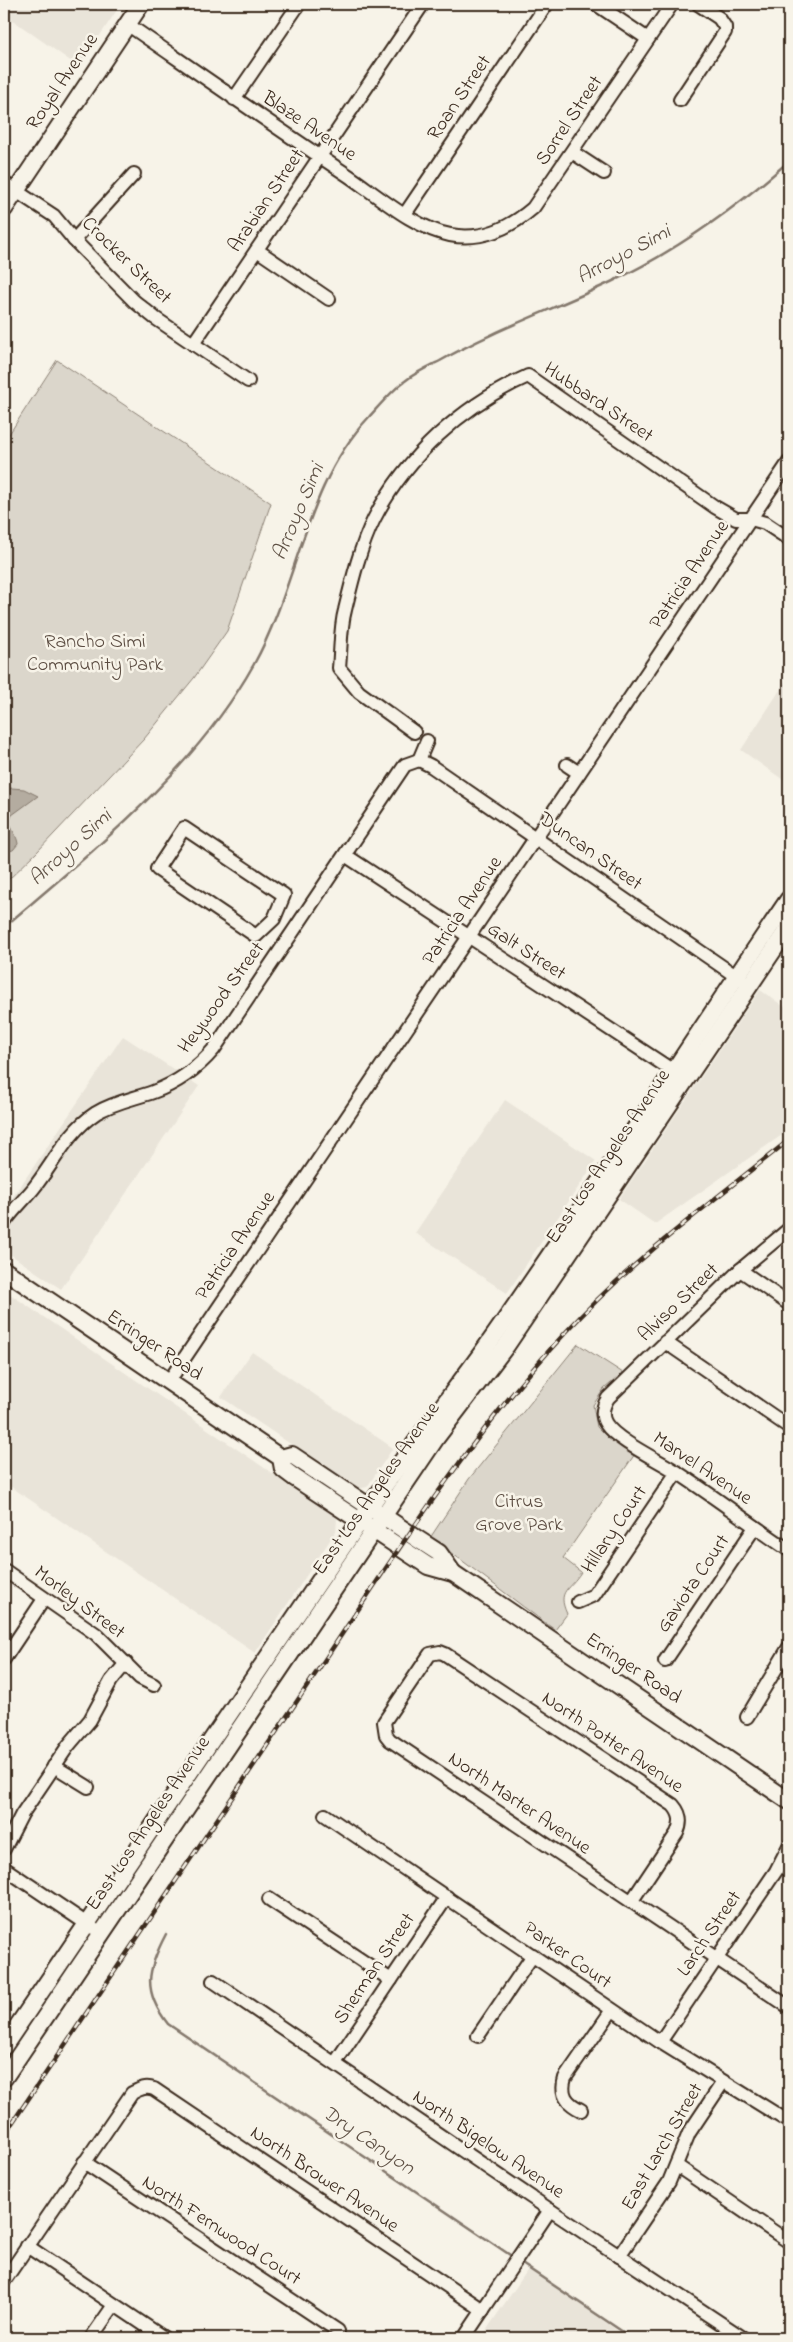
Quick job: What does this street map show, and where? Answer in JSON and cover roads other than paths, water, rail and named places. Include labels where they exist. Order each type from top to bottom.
[{"type":"main road","name":"Royal Avenue","points":[[4,209],[10,187],[140,4]]},
{"type":"main road","name":"East Los Angeles Avenue","points":[[4,2046],[367,1525],[383,1516],[436,1438],[506,1346],[680,1075],[743,981],[789,899]]},
{"type":"main road","name":"East Los Angeles Avenue","points":[[743,981],[789,927]]},
{"type":"main road","name":"East Los Angeles Avenue","points":[[4,2078],[101,1934],[367,1525],[370,1507],[429,1422],[486,1347],[680,1075]]},
{"type":"main road","name":"Erringer Road","points":[[4,1270],[281,1458],[292,1455],[438,1553],[453,1574]]},
{"type":"main road","name":"Erringer Road","points":[[281,1458],[282,1469],[428,1566],[453,1574],[789,1800]]},
{"type":"street","points":[[234,99],[298,4]]},
{"type":"street","name":"Arabian Street","points":[[193,344],[423,4]]},
{"type":"street","name":"Roan Street","points":[[405,214],[547,4]]},
{"type":"street","points":[[596,4],[648,39]]},
{"type":"street","name":"Sorrel Street","points":[[479,236],[518,221],[533,208],[672,4]]},
{"type":"street","points":[[680,100],[725,32],[725,26],[718,18],[698,4]]},
{"type":"street","name":"Blaze Avenue","points":[[127,24],[234,99],[405,214],[441,233],[465,237],[479,236]]},
{"type":"street","points":[[572,152],[604,173]]},
{"type":"street","points":[[74,240],[134,174]]},
{"type":"street","name":"Crocker Street","points":[[10,187],[54,216],[74,240],[134,301],[248,381]]},
{"type":"street","points":[[257,250],[329,299]]},
{"type":"street","name":"Hubbard Street","points":[[414,732],[359,692],[339,668],[344,612],[374,520],[402,473],[455,420],[498,390],[528,376],[716,507],[736,519],[751,519],[765,523],[789,539]]},
{"type":"street","name":"Patricia Avenue","points":[[169,1381],[789,462]]},
{"type":"street","points":[[419,760],[427,741]]},
{"type":"street","name":"Heywood Street","points":[[4,1224],[66,1142],[82,1124],[113,1104],[152,1093],[171,1084],[202,1063],[214,1049],[405,765],[419,760]]},
{"type":"street","name":"Duncan Street","points":[[419,760],[431,766],[743,981]]},
{"type":"street","points":[[567,765],[579,773]]},
{"type":"street","points":[[184,828],[284,895],[274,920],[256,936],[157,869],[184,828]]},
{"type":"street","name":"Galt Street","points":[[345,855],[680,1075]]},
{"type":"street","points":[[274,920],[293,932]]},
{"type":"street","name":"Alviso Street","points":[[603,1411],[608,1398],[665,1342],[740,1270],[789,1229]]},
{"type":"street","points":[[740,1270],[789,1304]]},
{"type":"street","points":[[665,1342],[789,1427]]},
{"type":"street","name":"Marvel Avenue","points":[[603,1411],[605,1424],[616,1435],[677,1472],[789,1550]]},
{"type":"street","name":"Hillary Court","points":[[578,1602],[594,1594],[677,1472]]},
{"type":"street","name":"Gaviota Court","points":[[665,1661],[755,1527]]},
{"type":"street","name":"Morley Street","points":[[4,1570],[96,1634],[140,1678],[154,1685]]},
{"type":"street","points":[[4,1659],[44,1599]]},
{"type":"street","points":[[747,1717],[789,1647]]},
{"type":"street","name":"North Potter Avenue","points":[[435,1652],[446,1654],[673,1805],[678,1811],[680,1826],[677,1833],[631,1902]]},
{"type":"street","name":"North Marter Avenue","points":[[435,1652],[426,1658],[384,1722],[386,1735],[789,2007]]},
{"type":"street","points":[[4,1849],[22,1814],[54,1766],[90,1720],[111,1682],[126,1663]]},
{"type":"street","points":[[54,1766],[88,1787]]},
{"type":"street","name":"Parker Court","points":[[325,1815],[533,1954],[660,2042],[789,2122]]},
{"type":"street","name":"Larch Street","points":[[660,2042],[776,1872],[789,1846]]},
{"type":"street","points":[[4,1868],[101,1934]]},
{"type":"street","name":"Sherman Street","points":[[335,2063],[447,1897]]},
{"type":"street","points":[[269,1898],[390,1980]]},
{"type":"street","points":[[478,2036],[533,1954]]},
{"type":"street","name":"North Bigelow Avenue","points":[[213,1981],[550,2210],[743,2338]]},
{"type":"street","points":[[581,2110],[568,2102],[562,2086],[612,2010]]},
{"type":"street","name":"East Larch Street","points":[[619,2256],[669,2182],[689,2133],[723,2082]]},
{"type":"street","name":"North Brower Avenue","points":[[84,2162],[132,2093],[142,2088],[154,2089],[483,2310]]},
{"type":"street","points":[[4,2281],[84,2162]]},
{"type":"street","name":"North Fernwood Court","points":[[84,2162],[338,2330]]},
{"type":"street","points":[[676,2166],[789,2242]]},
{"type":"street","points":[[464,2338],[550,2210]]},
{"type":"street","points":[[27,2246],[164,2338]]},
{"type":"street","points":[[91,2338],[114,2305]]},
{"type":"waterway","name":"Arroyo Simi","points":[[4,927],[141,806],[203,739],[230,703],[254,664],[269,633],[282,602],[316,504],[330,473],[347,444],[391,393],[413,375],[461,350],[590,292],[659,257],[704,228],[748,196],[789,161]]},
{"type":"waterway","name":"Dry Canyon","points":[[166,1934],[151,1970],[150,1980],[154,2001],[168,2024],[513,2257]]},
{"type":"waterway","name":"Dry Canyon","points":[[519,2262],[632,2338]]},
{"type":"railway","points":[[4,2135],[404,1541],[497,1413],[566,1332],[618,1280],[674,1232],[789,1140]]},
{"type":"park label","name":"Rancho Simi Community Park","points":[[95,654]]},
{"type":"park label","name":"Citrus Grove Park","points":[[519,1514]]}]
